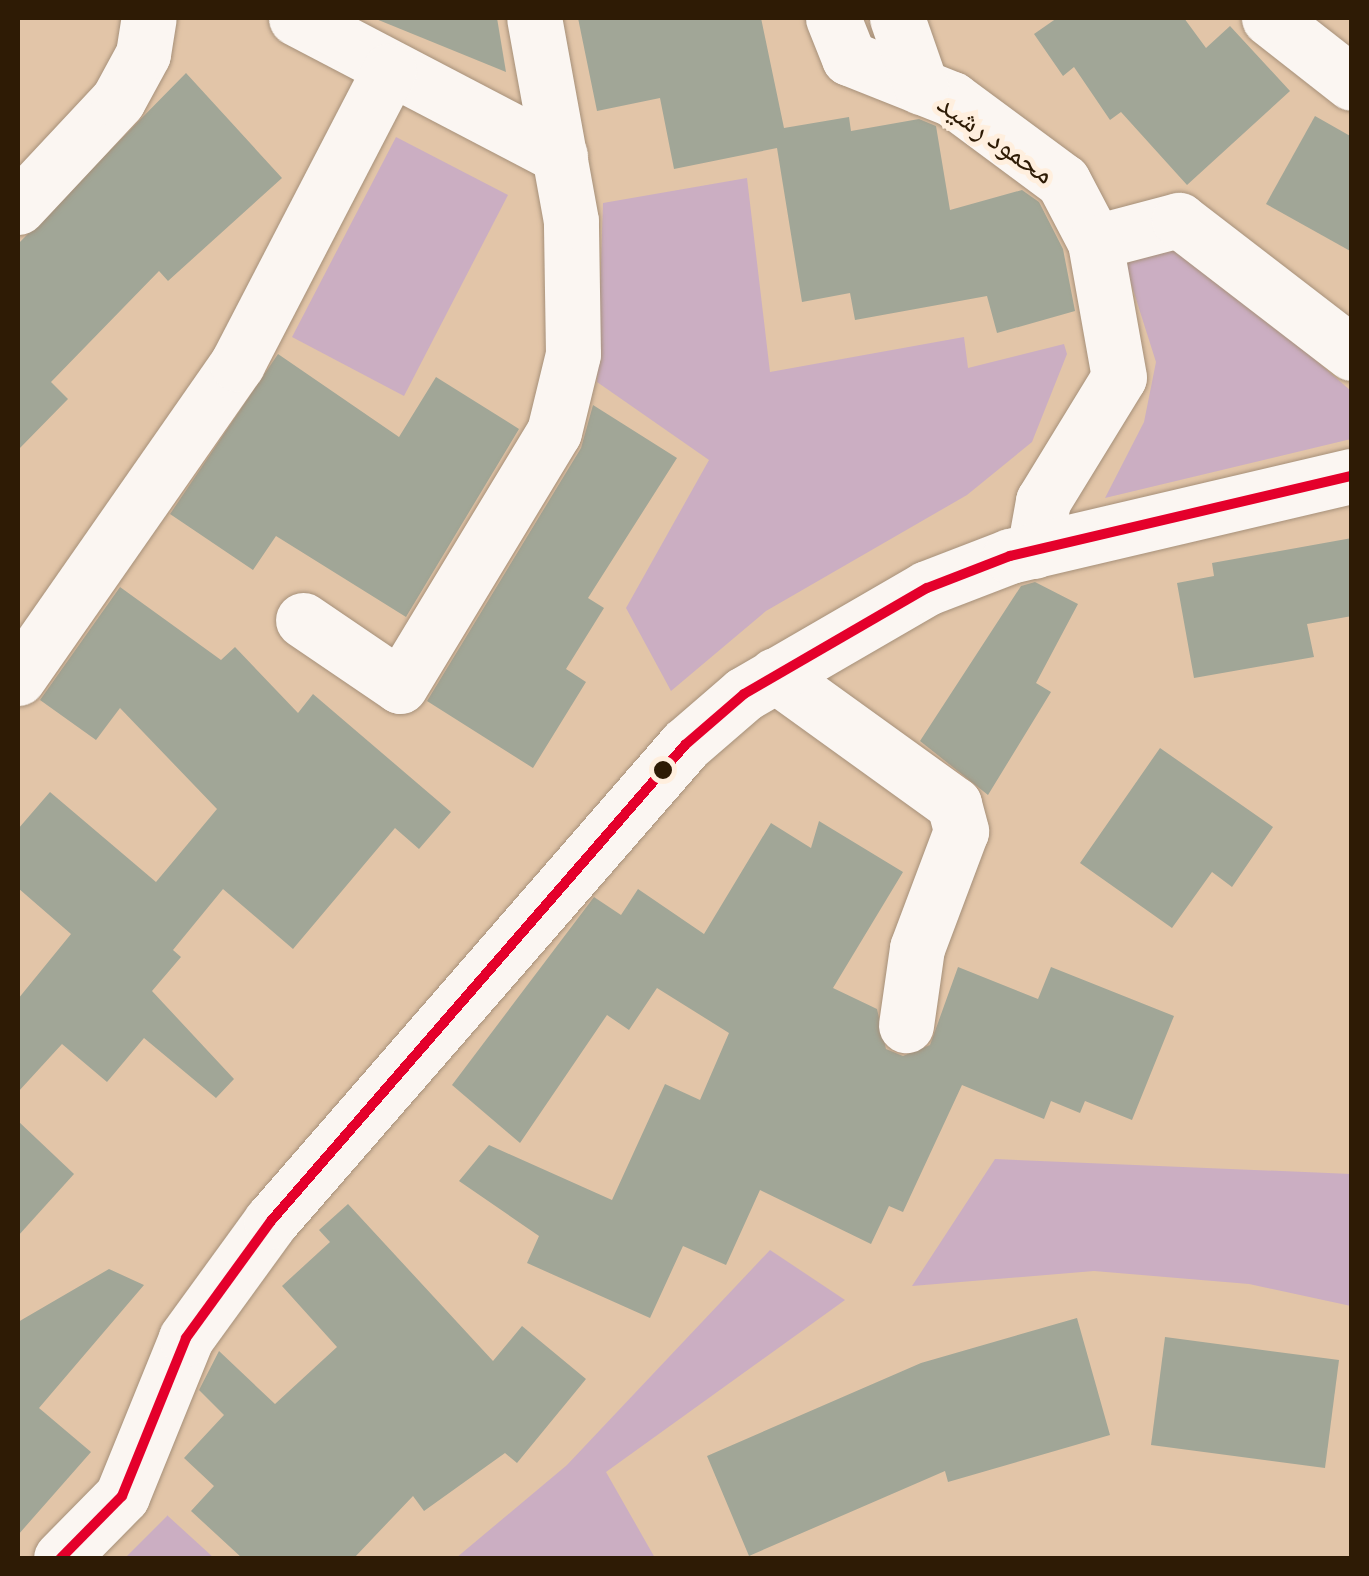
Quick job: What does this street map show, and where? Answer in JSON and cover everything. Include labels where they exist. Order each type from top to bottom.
[{"type":"street","points":[[18,207],[118,100],[143,54],[150,18]]},
{"type":"street","points":[[296,18],[390,71],[560,156]]},
{"type":"street","points":[[303,620],[400,686],[554,432],[573,354],[571,221],[534,18]]},
{"type":"street","name":"محمود رشيد","points":[[834,18],[849,58],[921,87],[1063,181],[1095,242],[1119,376],[1043,501],[1034,551]]},
{"type":"street","points":[[897,18],[921,87]]},
{"type":"street","points":[[1269,18],[1352,83]]},
{"type":"street","points":[[18,678],[238,364],[390,71]]},
{"type":"street","points":[[1095,242],[1178,220],[1352,354]]},
{"type":"street","points":[[61,1558],[122,1496],[186,1338],[271,1221],[685,745],[775,675],[927,588],[1034,551],[1352,476]]},
{"type":"street","points":[[775,675],[954,804],[961,830],[917,948],[906,1025]]},
{"type":"shaded area","points":[[396,137],[508,195],[404,396],[292,337]]},
{"type":"shaded area","points":[[747,178],[770,372],[964,337],[968,368],[1064,344],[1067,354],[1032,442],[967,495],[766,611],[671,691],[626,608],[709,460],[597,382],[603,203]]},
{"type":"shaded area","points":[[1163,249],[1193,253],[1351,391],[1351,439],[1105,498],[1144,422],[1156,362],[1123,258]]},
{"type":"shaded area","points":[[995,1159],[1351,1174],[1351,1306],[1249,1284],[1094,1271],[912,1286]]},
{"type":"shaded area","points":[[770,1250],[845,1300],[606,1472],[655,1558],[456,1558],[567,1465]]},
{"type":"shaded area","points":[[168,1516],[214,1558],[125,1558]]},
{"type":"building","points":[[376,18],[497,18],[506,72],[376,19]]},
{"type":"building","points":[[578,18],[761,18],[784,128],[849,117],[851,131],[919,119],[936,126],[950,210],[1022,190],[1039,202],[1063,249],[1075,311],[997,333],[987,296],[855,320],[850,293],[802,302],[777,148],[674,169],[660,98],[597,111]]},
{"type":"building","points":[[1057,18],[1184,18],[1206,48],[1230,26],[1290,91],[1187,185],[1121,112],[1110,120],[1074,67],[1063,76],[1034,34]]},
{"type":"building","points":[[186,73],[282,178],[168,281],[159,271],[51,382],[68,399],[18,450],[18,244]]},
{"type":"building","points":[[1315,116],[1352,137],[1352,252],[1266,204]]},
{"type":"building","points":[[278,354],[399,437],[436,377],[519,429],[406,617],[276,536],[253,570],[170,514]]},
{"type":"building","points":[[593,405],[677,458],[588,598],[604,608],[566,669],[586,682],[533,768],[427,701],[581,448]]},
{"type":"building","points":[[1352,538],[1352,616],[1307,624],[1314,657],[1194,678],[1177,583],[1214,576],[1212,563]]},
{"type":"building","points":[[1035,582],[1078,604],[1036,683],[1051,692],[988,795],[920,741],[1021,586]]},
{"type":"building","points":[[120,587],[221,660],[235,647],[298,713],[313,694],[451,812],[419,849],[395,828],[293,949],[223,889],[173,950],[181,957],[152,991],[234,1079],[216,1098],[144,1038],[107,1082],[62,1044],[18,1092],[18,999],[71,934],[18,888],[18,829],[50,792],[156,882],[217,809],[120,708],[96,740],[40,700]]},
{"type":"building","points":[[1160,748],[1273,827],[1232,887],[1212,872],[1172,928],[1080,863]]},
{"type":"building","points":[[819,821],[903,872],[833,988],[877,1009],[886,1049],[903,1056],[930,1045],[958,967],[1038,999],[1051,967],[1174,1016],[1132,1120],[1085,1101],[1080,1113],[1051,1101],[1044,1119],[962,1085],[903,1212],[889,1206],[871,1244],[760,1190],[726,1265],[683,1246],[650,1318],[527,1263],[539,1236],[459,1181],[489,1145],[612,1200],[665,1084],[700,1100],[729,1033],[657,988],[629,1030],[607,1015],[520,1143],[452,1085],[594,897],[621,915],[638,889],[704,934],[771,823],[811,848]]},
{"type":"building","points":[[18,1121],[74,1174],[18,1236]]},
{"type":"building","points":[[348,1204],[493,1361],[522,1326],[586,1379],[517,1463],[505,1453],[424,1511],[413,1496],[354,1558],[242,1558],[191,1511],[214,1486],[184,1458],[224,1415],[199,1390],[219,1351],[275,1404],[337,1347],[282,1286],[330,1242],[319,1230]]},
{"type":"building","points":[[109,1269],[144,1285],[39,1408],[91,1452],[18,1535],[18,1322]]},
{"type":"building","points":[[1077,1318],[1110,1435],[948,1482],[945,1471],[749,1556],[707,1456],[921,1363]]},
{"type":"building","points":[[1165,1337],[1339,1360],[1325,1468],[1151,1445]]},
{"type":"transit line","points":[[61,1558],[122,1496],[186,1338],[271,1221],[685,745],[744,694],[927,588],[1010,556],[1352,476]]}]
